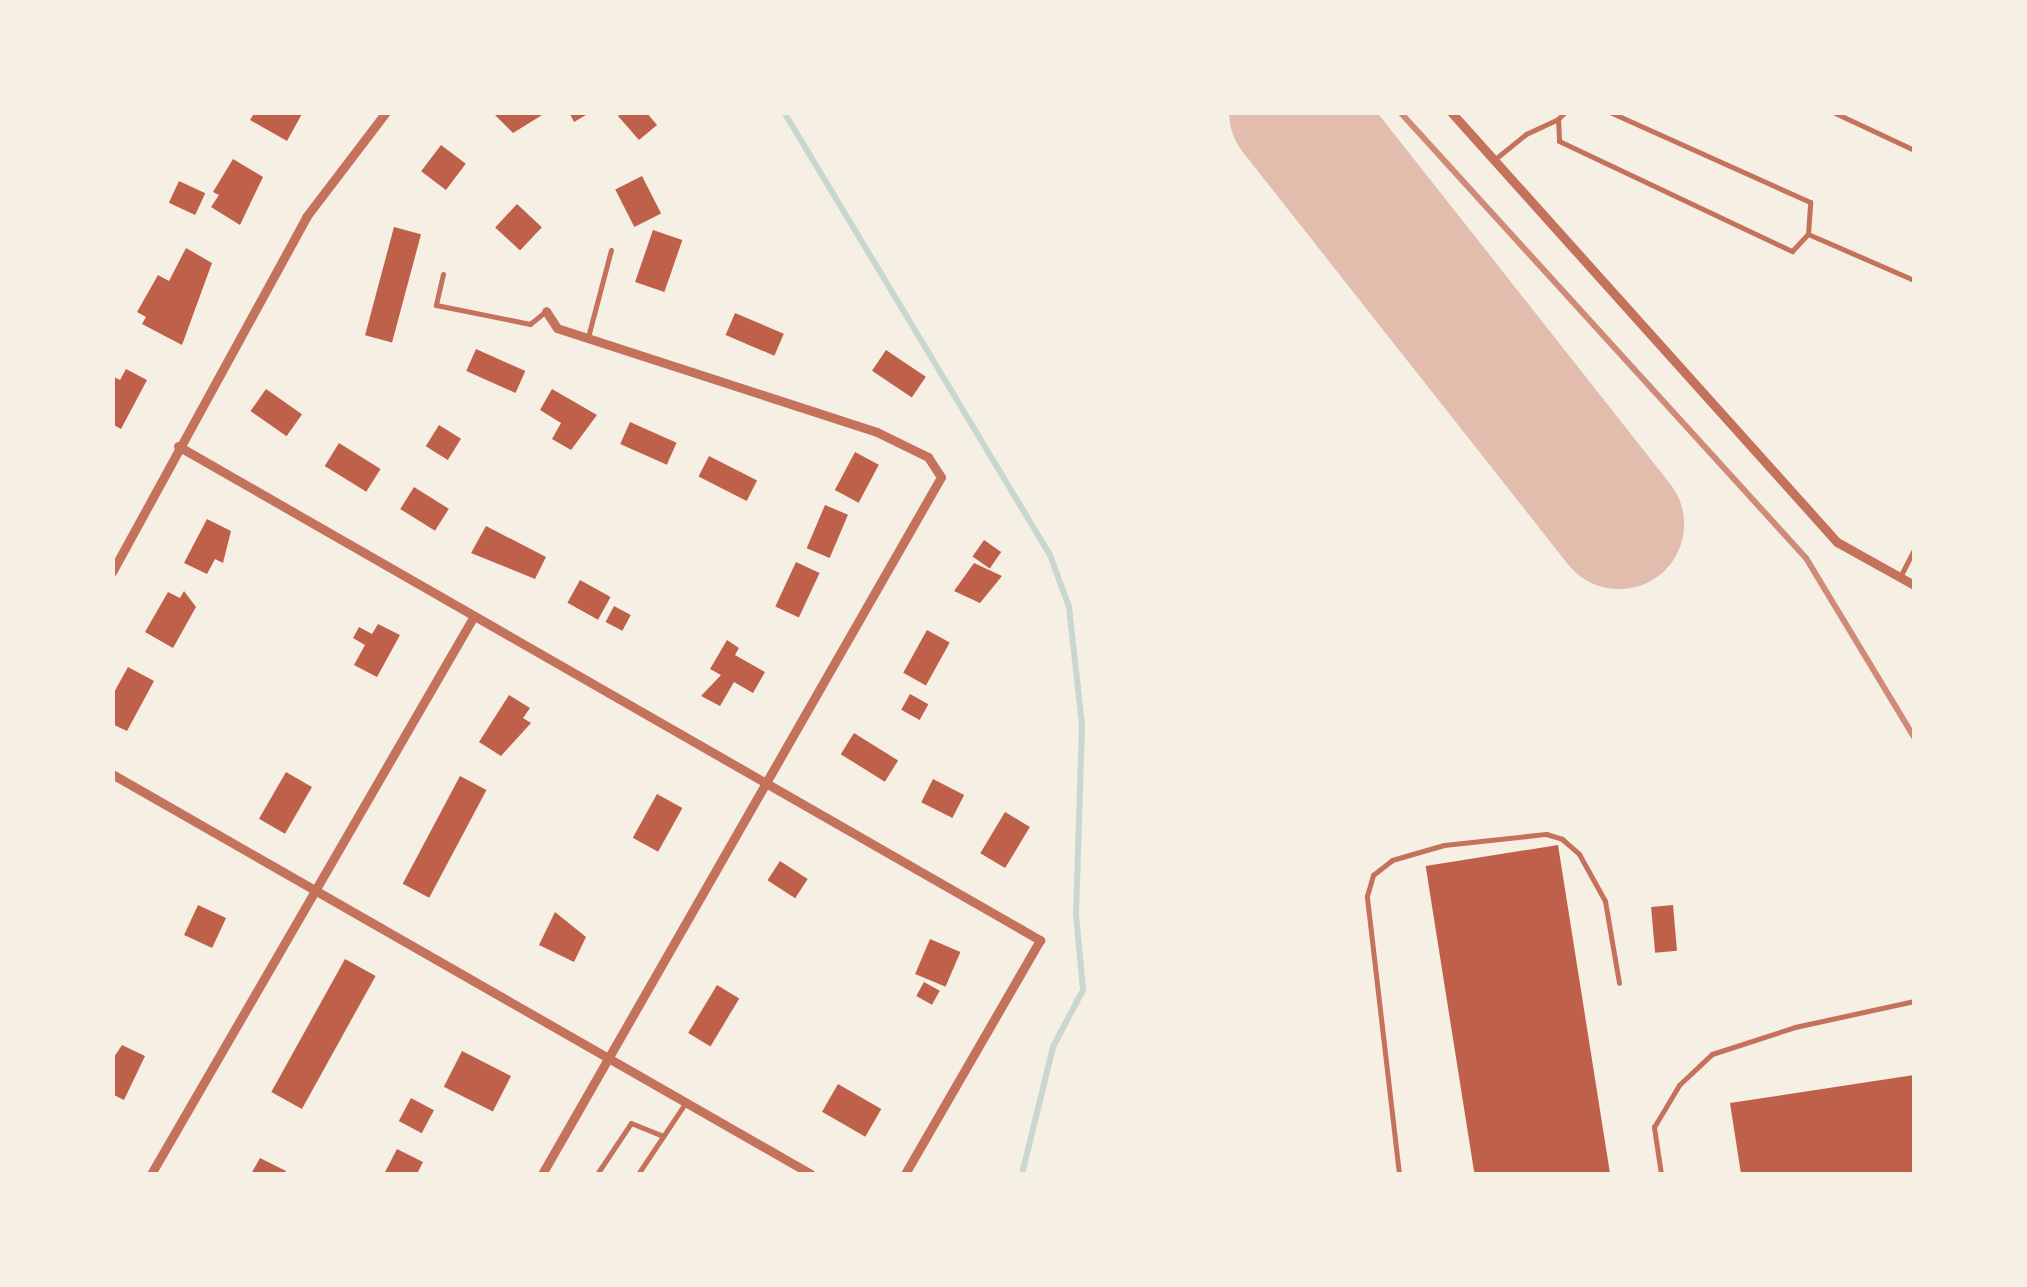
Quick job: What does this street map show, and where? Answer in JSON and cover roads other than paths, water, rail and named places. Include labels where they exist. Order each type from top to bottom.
[{"type":"street","points":[[112,572],[323,188],[386,112]]},
{"type":"street","points":[[1451,112],[1837,542],[1914,585]]},
{"type":"street","points":[[542,1174],[939,488],[939,468],[915,449],[805,404],[558,328],[546,311]]},
{"type":"street","points":[[178,446],[1040,940],[905,1174]]},
{"type":"street","points":[[152,1174],[474,616]]},
{"type":"street","points":[[112,774],[811,1174]]},
{"type":"lane","points":[[1494,160],[1526,134],[1565,112]]},
{"type":"lane","points":[[1558,119],[1559,141],[1792,251],[1808,234],[1810,202],[1610,112]]},
{"type":"lane","points":[[1833,112],[1914,150]]},
{"type":"lane","points":[[1808,234],[1914,280]]},
{"type":"lane","points":[[588,337],[611,250]]},
{"type":"lane","points":[[443,274],[436,304],[530,324],[546,311]]},
{"type":"lane","points":[[1900,577],[1914,550]]},
{"type":"lane","points":[[1399,1174],[1367,896],[1373,875],[1392,860],[1444,845],[1546,834],[1562,839],[1579,854],[1605,901],[1620,984]]},
{"type":"lane","points":[[1660,1174],[1654,1127],[1680,1085],[1712,1054],[1795,1026],[1914,1001]]},
{"type":"lane","points":[[638,1174],[686,1102]]},
{"type":"lane","points":[[598,1174],[631,1122],[664,1136]]},
{"type":"waterway","points":[[784,112],[1050,555],[1069,607],[1082,725],[1076,914],[1083,990],[1053,1047],[1022,1174]]},
{"type":"railway","points":[[1400,112],[1806,558],[1914,737]]}]
